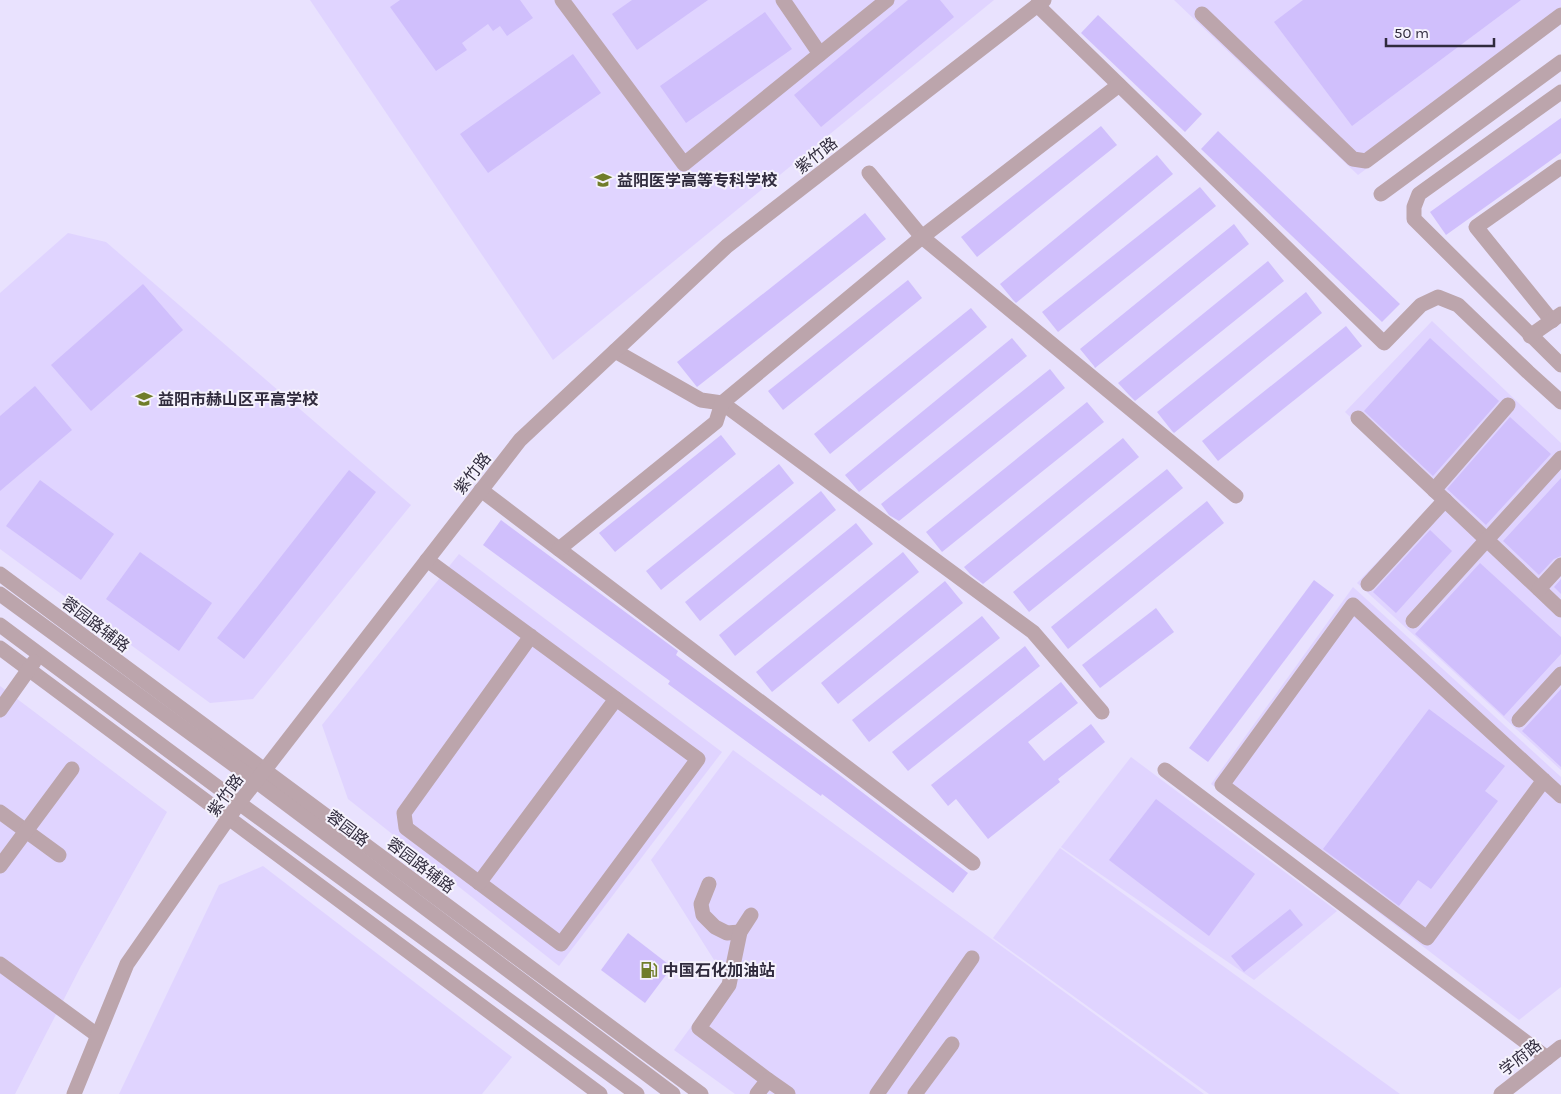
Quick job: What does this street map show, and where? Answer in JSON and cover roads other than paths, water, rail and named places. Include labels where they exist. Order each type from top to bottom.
[{"type":"street","points":[[562,0],[684,164],[887,0]]},
{"type":"street","points":[[783,0],[820,54]]},
{"type":"street","points":[[1040,2],[1119,85],[1384,343],[1421,305],[1438,297],[1458,305],[1561,402]]},
{"type":"street","name":"紫竹路","points":[[74,1094],[126,964],[239,803],[520,440],[727,246],[1040,2]]},
{"type":"street","points":[[1202,14],[1353,159],[1366,161],[1561,15]]},
{"type":"street","points":[[1381,194],[1561,62]]},
{"type":"street","points":[[559,549],[716,422],[722,403],[922,237],[1119,85]]},
{"type":"street","points":[[1561,92],[1419,194],[1414,207],[1414,219],[1561,365]]},
{"type":"street","points":[[1530,336],[1556,317],[1476,227],[1561,167]]},
{"type":"street","points":[[869,173],[922,237],[1236,496]]},
{"type":"street","points":[[615,351],[701,400],[722,403],[1033,632],[1102,712]]},
{"type":"street","points":[[1368,584],[1508,405]]},
{"type":"street","points":[[1358,418],[1561,610]]},
{"type":"street","points":[[1413,621],[1560,458]]},
{"type":"street","points":[[481,490],[973,863]]},
{"type":"street","points":[[428,560],[698,759],[560,944],[406,828],[404,813],[531,636]]},
{"type":"street","points":[[1539,590],[1561,565]]},
{"type":"street","name":"蓉园路辅路","points":[[0,574],[260,776],[701,1094]]},
{"type":"street","name":"蓉园路","points":[[0,594],[260,776],[673,1094]]},
{"type":"street","points":[[1544,780],[1427,938],[1222,785],[1353,605],[1544,780],[1561,796]]},
{"type":"street","points":[[0,625],[239,803],[637,1094]]},
{"type":"street","points":[[0,648],[600,1094]]},
{"type":"street","points":[[0,710],[39,655]]},
{"type":"street","points":[[1519,720],[1561,674]]},
{"type":"street","points":[[479,882],[616,699]]},
{"type":"street","points":[[0,866],[72,769]]},
{"type":"street","points":[[1166,770],[1547,1058]]},
{"type":"street","points":[[0,812],[59,855]]},
{"type":"street","points":[[709,884],[701,904],[704,915],[715,927],[727,933],[740,932]]},
{"type":"street","points":[[752,915],[740,932],[729,985],[699,1028],[761,1090],[788,1094]]},
{"type":"street","points":[[877,1094],[972,958]]},
{"type":"street","points":[[0,964],[98,1035]]},
{"type":"street","points":[[915,1094],[952,1044]]},
{"type":"street","name":"学府路","points":[[1501,1094],[1561,1047]]},
{"type":"place","name":"益阳医学高等专科学校","points":[[603,180]]},
{"type":"place","name":"益阳市赫山区平高学校","points":[[144,399]]},
{"type":"place","name":"中国石化加油站","points":[[649,970]]}]
